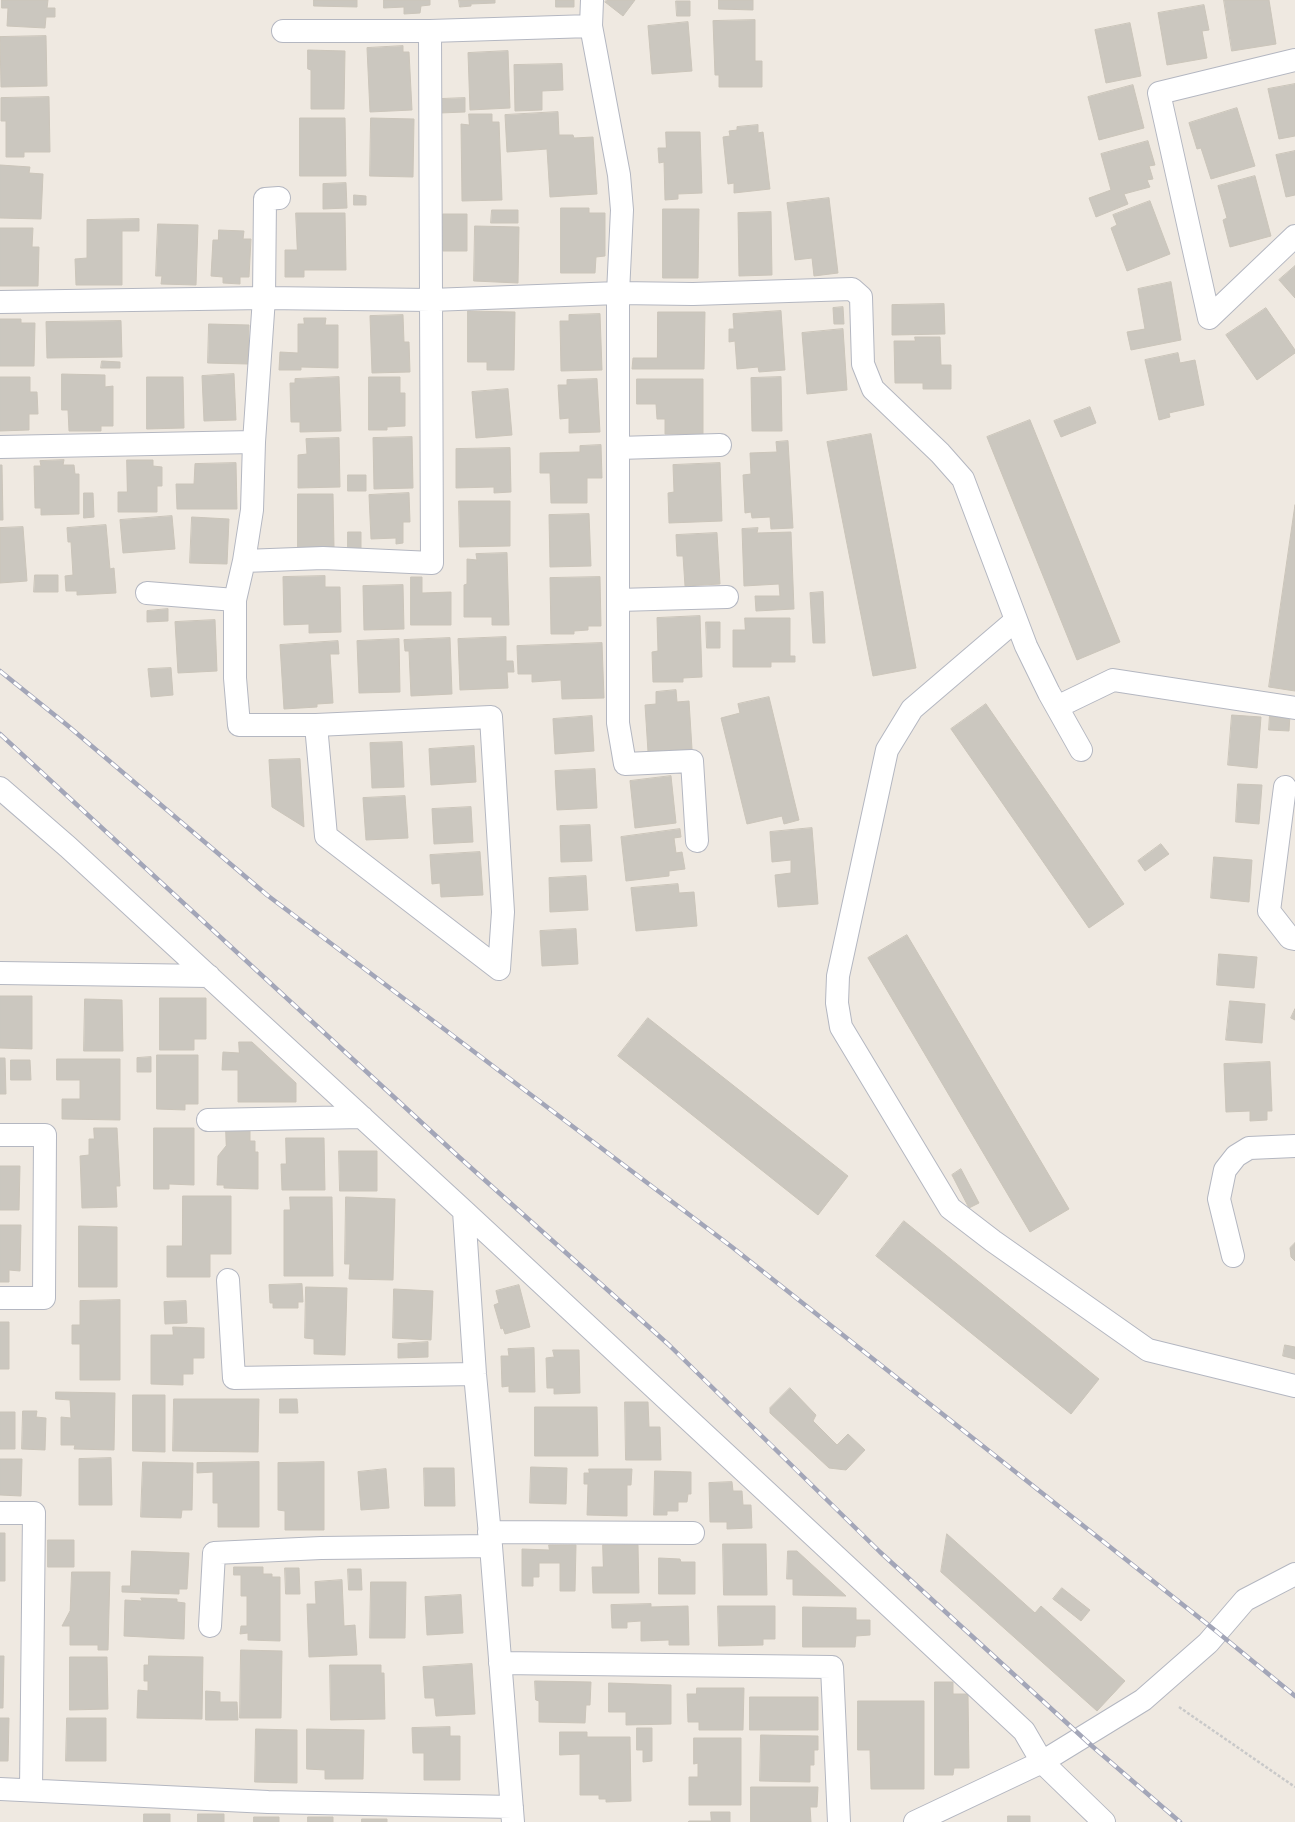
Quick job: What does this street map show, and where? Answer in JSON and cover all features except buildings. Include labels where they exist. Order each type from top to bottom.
[{"type":"street","points":[[592,0],[591,26],[619,175],[622,210],[618,293],[618,723],[625,764],[692,761],[697,841]]},
{"type":"street","points":[[283,31],[430,31],[591,26]]},
{"type":"street","points":[[244,561],[323,558],[432,563],[430,31]]},
{"type":"street","points":[[1295,60],[1159,93],[1209,318],[1295,236]]},
{"type":"street","points":[[279,198],[265,199],[264,298],[254,442],[252,510],[244,561],[235,600],[235,678],[239,725],[316,724],[491,717],[503,912],[499,969],[326,836],[316,724]]},
{"type":"street","points":[[0,302],[264,298],[431,300],[618,293],[693,294],[852,289],[862,297],[863,364],[873,390],[940,454],[963,479],[1026,646],[1057,708],[1081,750]]},
{"type":"street","points":[[0,447],[254,442]]},
{"type":"street","points":[[618,448],[720,445]]},
{"type":"street","points":[[147,593],[235,600]]},
{"type":"street","points":[[618,600],[727,598]]},
{"type":"street","points":[[1016,620],[912,709],[887,750],[838,976],[837,1003],[841,1027],[950,1208],[1148,1350],[1295,1386]]},
{"type":"street","points":[[1057,708],[1113,680],[1295,708]]},
{"type":"street","points":[[1285,787],[1269,911],[1290,938],[1295,939]]},
{"type":"street","points":[[0,788],[68,847],[362,1116],[1024,1732],[1042,1762],[1104,1822]]},
{"type":"street","points":[[0,973],[209,976]]},
{"type":"street","points":[[208,1120],[362,1116]]},
{"type":"street","points":[[0,1135],[45,1135],[44,1298],[0,1298]]},
{"type":"street","points":[[1233,1256],[1219,1199],[1225,1170],[1236,1156],[1249,1148],[1295,1146]]},
{"type":"street","points":[[0,1789],[31,1789],[513,1815],[475,1374],[464,1211]]},
{"type":"street","points":[[228,1280],[234,1378],[475,1374]]},
{"type":"street","points":[[0,1513],[34,1513],[31,1789]]},
{"type":"street","points":[[210,1626],[214,1552],[490,1539],[693,1533]]},
{"type":"street","points":[[916,1822],[1042,1762],[1143,1700],[1208,1643],[1245,1600],[1295,1574]]},
{"type":"street","points":[[500,1663],[832,1667],[839,1822]]},
{"type":"path","points":[[1154,1689],[1295,1787]]},
{"type":"railway","points":[[0,671],[67,725],[267,895],[732,1247],[1216,1631],[1295,1696]]},
{"type":"railway","points":[[0,734],[459,1157],[669,1345],[880,1552],[1092,1746],[1180,1822]]}]
